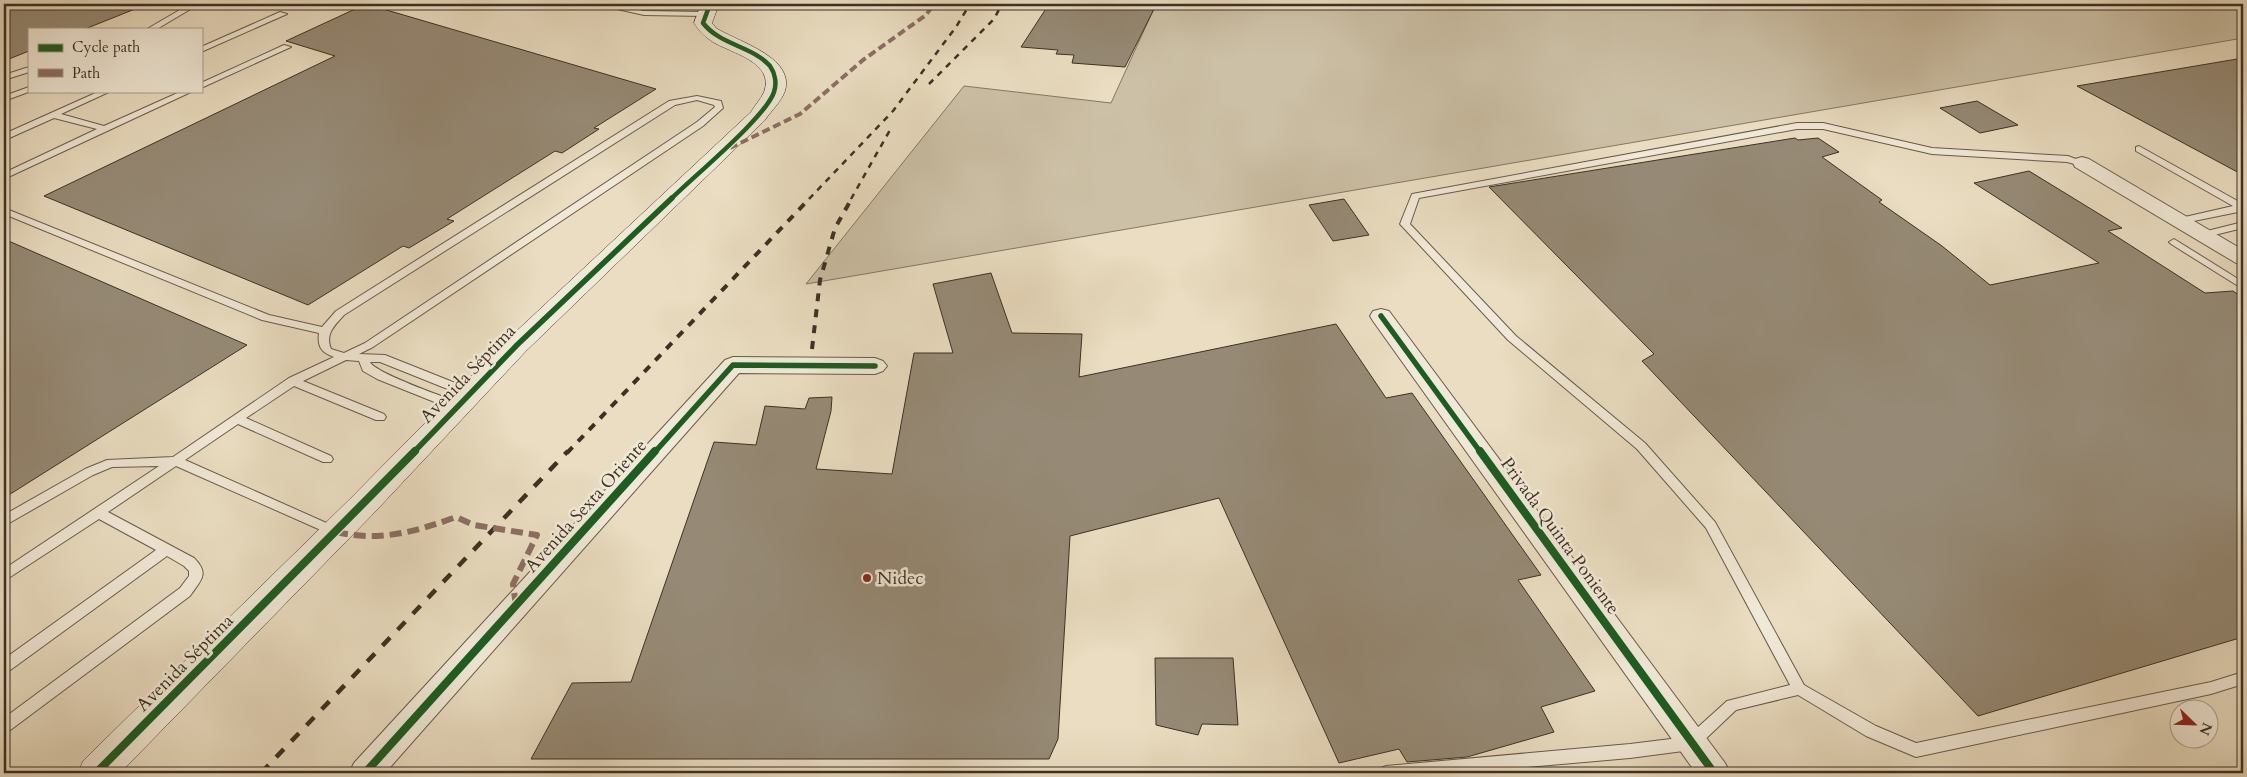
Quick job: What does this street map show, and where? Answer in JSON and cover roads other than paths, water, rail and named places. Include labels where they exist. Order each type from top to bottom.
[{"type":"street","name":"Avenida Séptima","points":[[96,773],[560,303],[758,116],[775,89],[774,72],[755,55],[716,38],[706,31],[703,23],[707,9]]},
{"type":"street","points":[[2082,163],[2243,260]]},
{"type":"street","name":"Privada Quinta Poniente","points":[[1381,316],[1714,773]]},
{"type":"street","name":"Avenida Sexta Oriente","points":[[365,773],[733,365],[876,366]]},
{"type":"lane","points":[[154,28],[195,4]]},
{"type":"lane","points":[[599,4],[635,12],[707,9]]},
{"type":"lane","points":[[202,50],[283,14]]},
{"type":"lane","points":[[202,86],[287,47]]},
{"type":"lane","points":[[4,78],[28,69]]},
{"type":"lane","points":[[4,99],[28,89]]},
{"type":"lane","points":[[4,137],[105,92]]},
{"type":"lane","points":[[4,176],[187,92]]},
{"type":"lane","points":[[4,576],[293,381],[346,357],[369,345],[700,124],[719,108],[718,103],[697,98],[672,103],[363,297],[340,313],[324,331],[322,342],[327,352],[346,357],[381,358],[463,400]]},
{"type":"lane","points":[[54,115],[105,129]]},
{"type":"lane","points":[[2082,163],[2068,158],[1932,151],[1823,126],[1797,126],[1415,196],[1405,224],[1512,338],[1641,446],[1711,525],[1799,688],[1871,731],[1916,750],[2211,688],[2243,678]]},
{"type":"lane","points":[[2139,149],[2242,207]]},
{"type":"lane","points":[[2180,221],[2242,207]]},
{"type":"lane","points":[[4,211],[266,318],[324,331]]},
{"type":"lane","points":[[2202,235],[2243,226]]},
{"type":"lane","points":[[2174,242],[2243,286]]},
{"type":"lane","points":[[363,358],[368,368],[381,376],[463,400]]},
{"type":"lane","points":[[293,381],[380,417]]},
{"type":"lane","points":[[238,419],[327,459]]},
{"type":"lane","points":[[4,521],[89,472],[111,463],[176,461],[336,532]]},
{"type":"lane","points":[[4,726],[185,592],[196,577],[196,569],[189,562],[99,513]]},
{"type":"lane","points":[[4,667],[167,549]]},
{"type":"lane","points":[[1386,773],[1630,751],[1691,743],[1732,705],[1799,688]]},
{"type":"railway","points":[[809,199],[893,111],[956,27],[970,4]]},
{"type":"railway","points":[[929,84],[994,19],[1002,4]]},
{"type":"railway","points":[[851,199],[890,130]]},
{"type":"railway","points":[[567,453],[810,198]]},
{"type":"railway","points":[[812,349],[820,280],[835,228],[852,198]]},
{"type":"railway","points":[[261,773],[568,451]]},
{"type":"place","name":"Nidec","points":[[867,578]]}]
